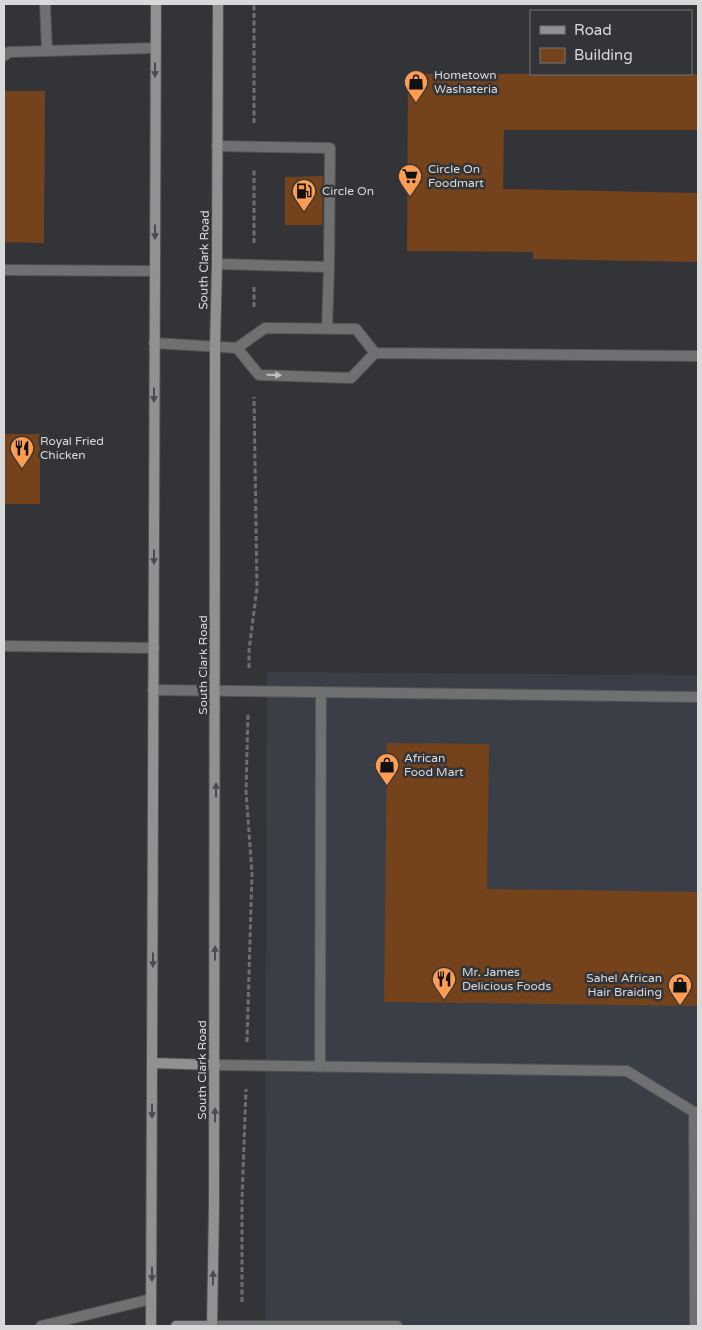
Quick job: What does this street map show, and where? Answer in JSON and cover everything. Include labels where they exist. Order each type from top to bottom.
[{"type":"main road","points":[[151,1326],[156,4]]},
{"type":"main road","name":"South Clark Road","points":[[212,1326],[215,1066],[215,347],[218,4]]},
{"type":"main road","points":[[152,1063],[215,1066]]},
{"type":"main road","points":[[176,1326],[212,1326]]},
{"type":"lane","points":[[45,4],[47,51]]},
{"type":"lane","points":[[4,56],[9,52],[155,48]]},
{"type":"lane","points":[[217,146],[330,148],[327,329]]},
{"type":"lane","points":[[217,264],[329,267]]},
{"type":"lane","points":[[4,270],[155,271]]},
{"type":"lane","points":[[154,343],[238,348],[264,328],[356,329],[375,352]]},
{"type":"lane","points":[[238,348],[259,375],[350,378],[375,352],[698,356]]},
{"type":"lane","points":[[4,646],[154,648]]},
{"type":"lane","points":[[153,690],[698,697]]},
{"type":"lane","points":[[320,692],[320,1067]]},
{"type":"lane","points":[[215,1066],[627,1071],[696,1112],[695,1326]]},
{"type":"lane","points":[[46,1326],[152,1299]]},
{"type":"lane","points":[[212,1326],[397,1326]]},
{"type":"path","points":[[254,4],[254,336]]},
{"type":"path","points":[[242,1326],[242,1200],[252,873],[246,791],[248,692],[249,650],[257,588],[254,368]]},
{"type":"shaded area","points":[[267,672],[698,675],[698,1326],[265,1326]]},
{"type":"building","points":[[408,74],[698,74],[698,130],[504,130],[503,189],[698,193],[698,262],[533,259],[533,252],[407,251]]},
{"type":"building","points":[[4,91],[45,91],[44,243],[4,242]]},
{"type":"building","name":"Circle On","points":[[323,176],[322,225],[285,225],[285,177]]},
{"type":"building","name":"Royal Fried Chicken","points":[[4,434],[40,434],[40,504],[4,504]]},
{"type":"building","points":[[387,743],[489,744],[487,889],[698,892],[698,1006],[384,1002]]},
{"type":"place","name":"Hometown Washateria","points":[[416,103]]},
{"type":"place","name":"Circle On Foodmart","points":[[410,197]]},
{"type":"place","name":"Circle On","points":[[304,212]]},
{"type":"place","name":"Royal Fried Chicken","points":[[22,469]]},
{"type":"place","name":"African Food Mart","points":[[387,786]]},
{"type":"place","name":"Mr. James Delicious Foods","points":[[444,1000]]},
{"type":"place","name":"Sahel African Hair Braiding","points":[[680,1006]]}]
